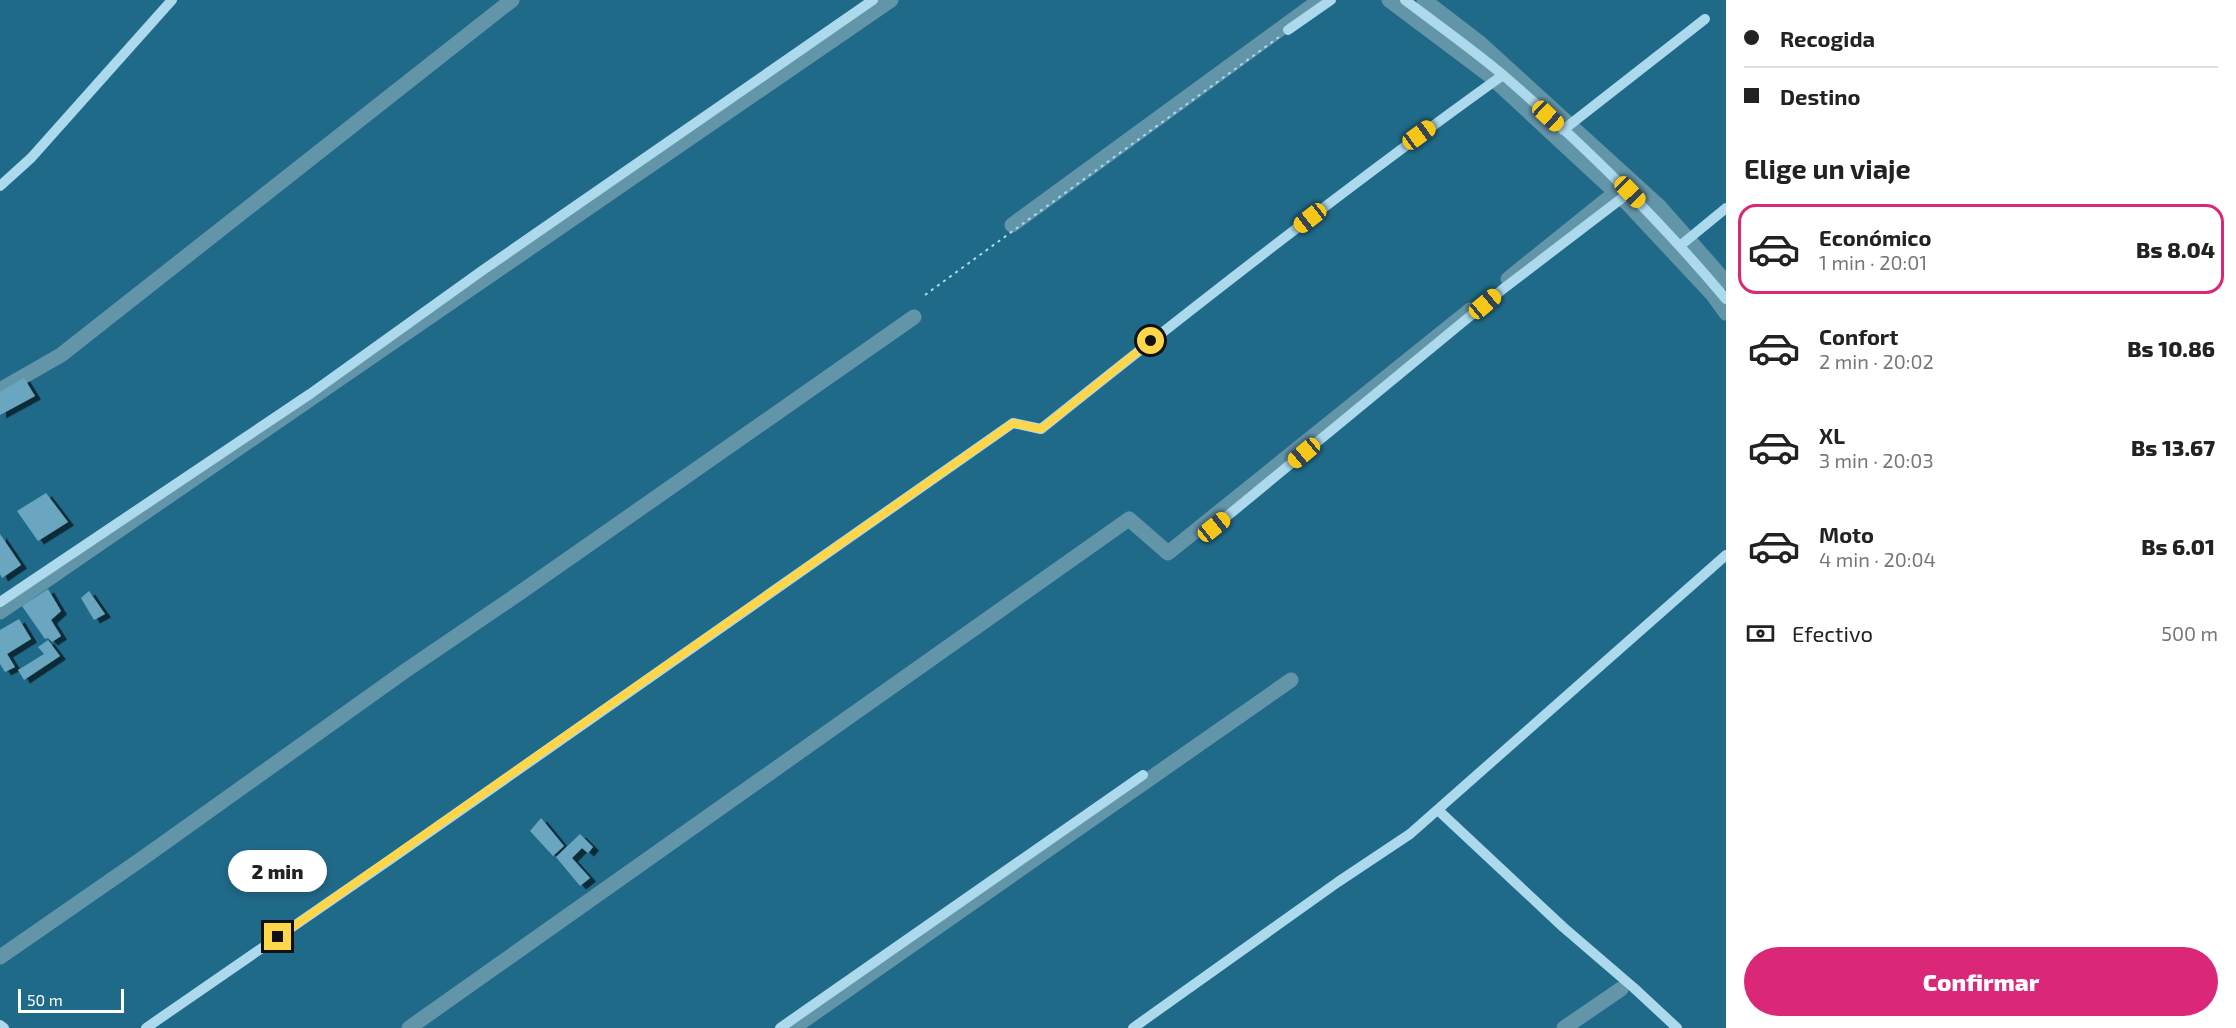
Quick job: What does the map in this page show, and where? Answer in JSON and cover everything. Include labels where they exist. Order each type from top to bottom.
[{"type":"street","points":[[0,186],[31,158],[172,0]]},
{"type":"street","points":[[0,602],[309,394],[483,270],[873,0]]},
{"type":"street","points":[[1288,30],[1331,0]]},
{"type":"street","points":[[1405,0],[1503,75],[1630,192],[1681,245],[1726,299]]},
{"type":"street","points":[[1563,130],[1706,19]]},
{"type":"street","points":[[146,1028],[392,859],[1013,423],[1041,429],[1398,150],[1503,75]]},
{"type":"street","points":[[1214,527],[1503,289],[1630,192]]},
{"type":"street","points":[[1681,245],[1726,207]]},
{"type":"street","points":[[1133,1028],[1338,882],[1410,834],[1439,811],[1726,555]]},
{"type":"street","points":[[780,1028],[1143,775]]},
{"type":"street","points":[[1439,811],[1563,927],[1677,1028]]},
{"type":"street","points":[[0,1025],[4,1028]]},
{"type":"path","points":[[924,295],[1288,30]]},
{"type":"building","points":[[24,378],[35,396],[0,415],[0,392]]},
{"type":"building","points":[[46,493],[68,522],[38,541],[17,511]]},
{"type":"building","points":[[0,534],[21,565],[2,578],[0,574]]},
{"type":"building","points":[[48,589],[61,611],[51,620],[61,636],[52,642],[48,638],[45,639],[22,606]]},
{"type":"building","points":[[89,591],[105,614],[94,620],[81,598]]},
{"type":"building","points":[[19,619],[31,639],[7,654],[15,667],[5,672],[0,664],[0,630]]},
{"type":"building","points":[[48,640],[60,656],[24,680],[18,670],[44,654],[38,647]]},
{"type":"building","points":[[541,818],[564,846],[553,856],[530,831]]},
{"type":"building","points":[[580,834],[593,847],[588,853],[582,848],[572,858],[590,878],[580,886],[556,857]]},
{"type":"waterway","points":[[0,390],[61,355],[512,0]]},
{"type":"waterway","points":[[0,612],[891,0]]},
{"type":"waterway","points":[[1012,225],[1320,0]]},
{"type":"waterway","points":[[1389,0],[1489,75],[1627,203],[1713,295],[1726,313]]},
{"type":"waterway","points":[[1424,0],[1480,43],[1659,206],[1726,282]]},
{"type":"waterway","points":[[1508,279],[1616,192]]},
{"type":"waterway","points":[[409,1028],[1129,519],[1168,553],[1470,310]]},
{"type":"waterway","points":[[0,957],[405,671],[914,317]]},
{"type":"waterway","points":[[793,1028],[1291,680]]},
{"type":"waterway","points":[[1564,1028],[1621,989]]},
{"type":"route","points":[[278,937],[1013,423],[1041,429],[1151,341]]}]
